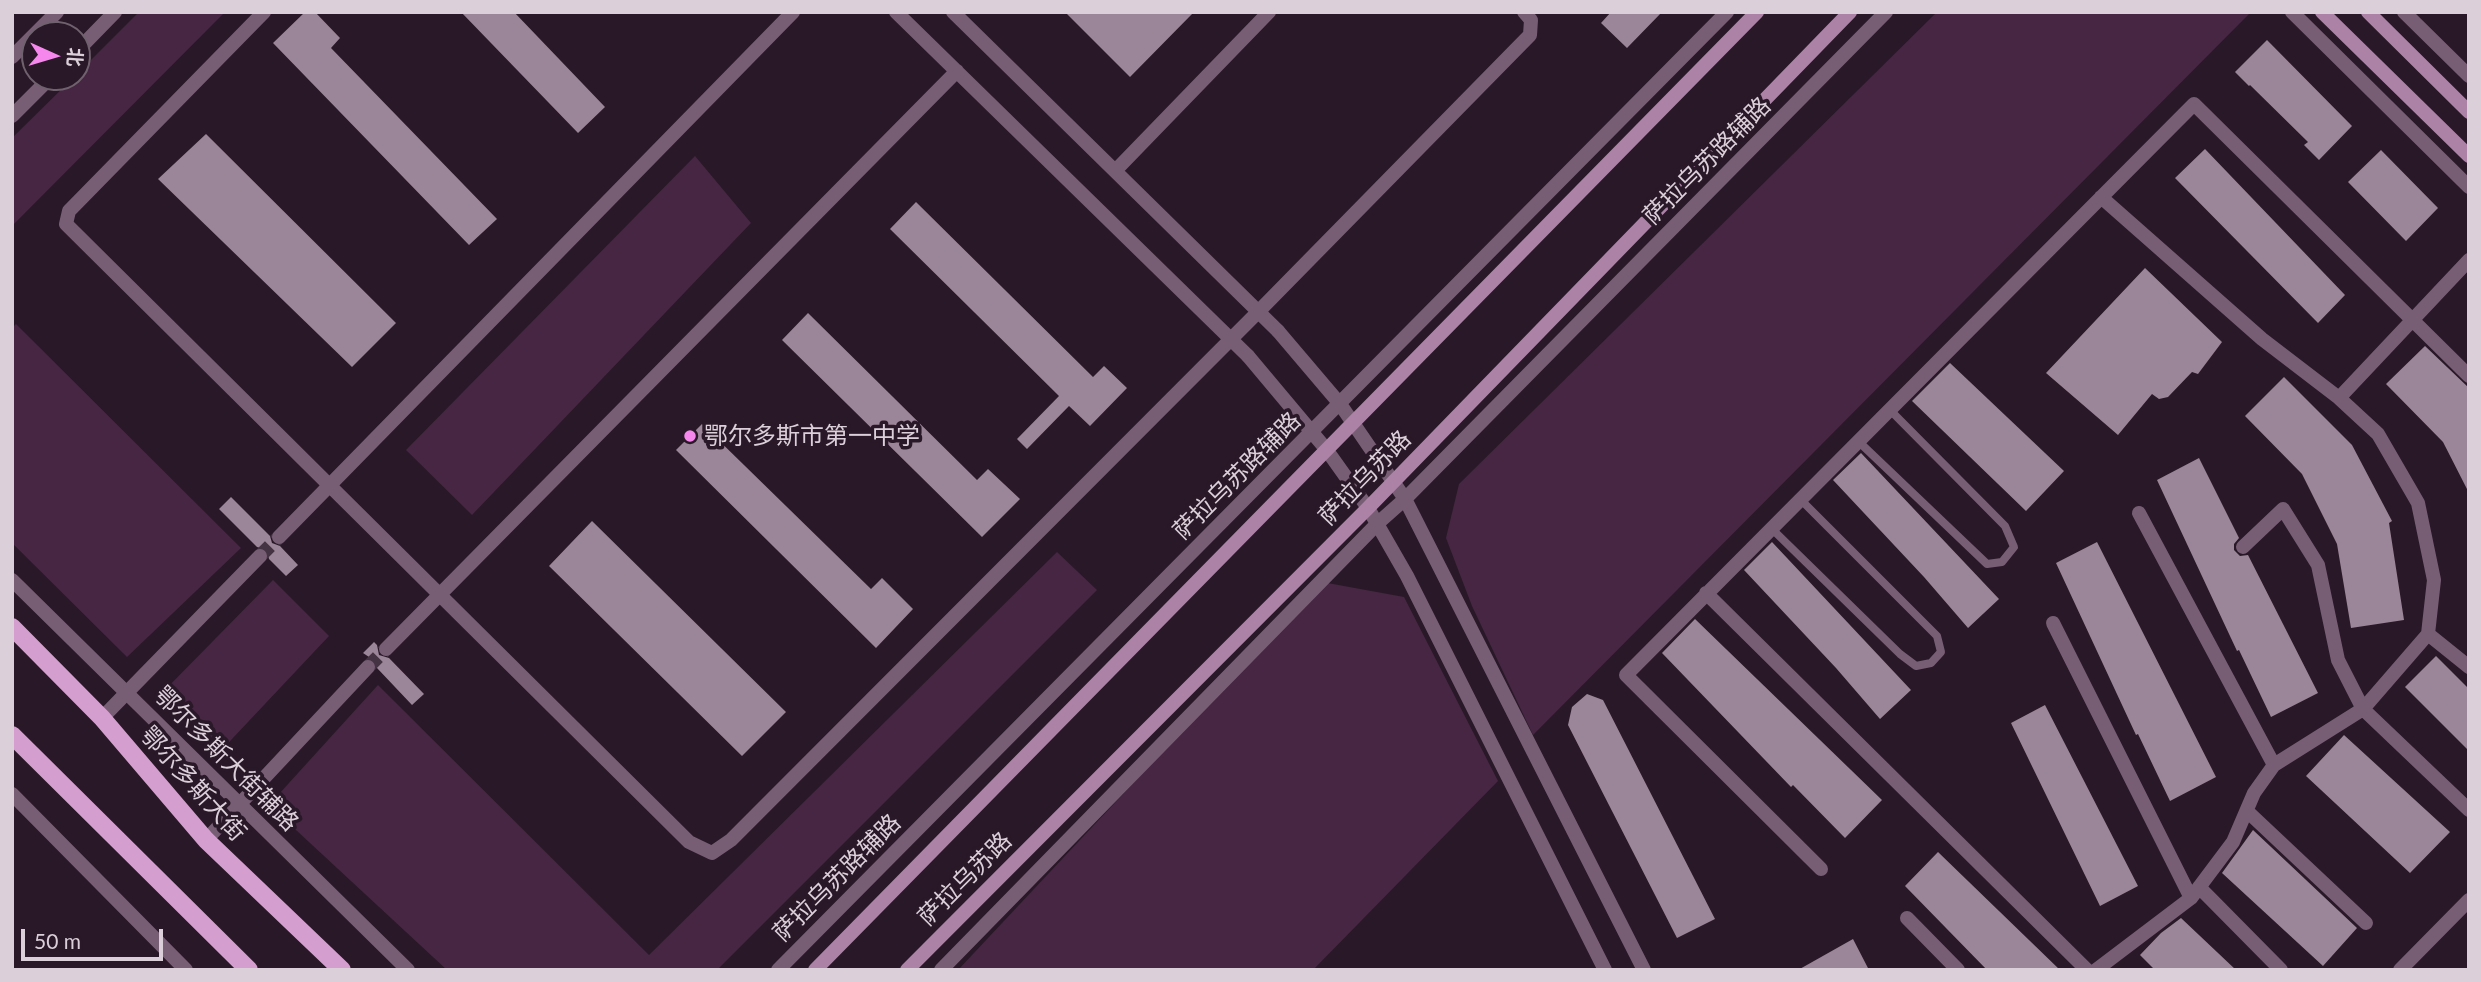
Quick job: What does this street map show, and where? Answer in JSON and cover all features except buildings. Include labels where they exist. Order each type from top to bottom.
[{"type":"main road","name":"萨拉乌苏路","points":[[815,970],[1757,12]]},
{"type":"main road","name":"萨拉乌苏路","points":[[907,970],[1368,508],[1850,12]]},
{"type":"main road","points":[[2322,12],[2469,156]]},
{"type":"main road","points":[[2368,12],[2469,112]]},
{"type":"main road","name":"鄂尔多斯大街","points":[[12,627],[102,718],[206,840],[342,970]]},
{"type":"main road","points":[[12,735],[249,970]]},
{"type":"street","points":[[12,57],[57,12]]},
{"type":"street","points":[[91,37],[115,12]]},
{"type":"street","points":[[264,12],[69,211],[66,224],[690,842],[712,853],[731,840],[1530,35],[1531,20],[1524,12]]},
{"type":"street","points":[[279,537],[793,12]]},
{"type":"street","points":[[896,12],[1248,356],[1313,431],[1378,523],[1407,576],[1605,970]]},
{"type":"street","points":[[953,12],[1278,331],[1340,404],[1405,499],[1644,970]]},
{"type":"street","points":[[1115,171],[1269,12]]},
{"type":"street","name":"萨拉乌苏路辅路","points":[[778,970],[1727,12]]},
{"type":"street","name":"萨拉乌苏路辅路","points":[[941,970],[1378,523],[1405,499],[1886,12]]},
{"type":"street","points":[[2292,12],[2469,187]]},
{"type":"street","points":[[2404,12],[2469,76]]},
{"type":"street","points":[[386,649],[957,71]]},
{"type":"street","points":[[12,116],[37,91]]},
{"type":"street","points":[[1821,869],[1626,675],[2194,104],[2469,376]]},
{"type":"street","points":[[2095,970],[2195,892],[2233,842],[2255,793],[2274,765],[2364,709],[2428,634],[2434,580],[2418,503],[2378,434],[2339,398],[2262,339],[2101,197]]},
{"type":"street","points":[[2339,398],[2469,260]]},
{"type":"street","points":[[2243,547],[2283,509],[2318,565],[2338,660],[2364,709],[2469,810]]},
{"type":"street","points":[[2139,513],[2274,765]]},
{"type":"street","points":[[102,718],[260,556]]},
{"type":"street","name":"鄂尔多斯大街辅路","points":[[12,580],[408,970]]},
{"type":"street","points":[[1706,593],[2087,970]]},
{"type":"street","points":[[2053,623],[2195,892],[2281,970]]},
{"type":"street","points":[[2428,634],[2469,667]]},
{"type":"street","points":[[206,840],[368,667]]},
{"type":"street","points":[[12,794],[186,970]]},
{"type":"street","points":[[2247,811],[2365,923]]},
{"type":"street","points":[[2400,970],[2469,900]]},
{"type":"street","points":[[1907,918],[1958,970]]},
{"type":"lane","points":[[1858,441],[1987,564],[2002,562],[2014,547],[2005,526],[1889,410]]},
{"type":"lane","points":[[1771,528],[1900,654],[1916,666],[1931,663],[1941,652],[1937,636],[1800,499]]},
{"type":"shaded area","points":[[139,12],[225,12],[12,226],[12,138],[60,91],[91,91],[91,60]]},
{"type":"shaded area","points":[[1937,12],[2251,12],[1533,735],[1472,606],[1446,538],[1459,484]]},
{"type":"shaded area","points":[[695,156],[751,223],[472,515],[406,450]]},
{"type":"shaded area","points":[[16,324],[241,548],[127,657],[12,543],[12,328]]},
{"type":"shaded area","points":[[1057,552],[1097,590],[717,970],[447,970],[269,805],[378,685],[649,955]]},
{"type":"shaded area","points":[[273,580],[329,636],[216,756],[158,697]]},
{"type":"shaded area","points":[[1322,582],[1404,597],[1498,781],[1313,970],[958,970]]},
{"type":"tunnel","points":[[260,556],[279,537]]},
{"type":"tunnel","points":[[368,667],[386,649]]},
{"type":"place","name":"鄂尔多斯市第一中学","points":[[690,436]]}]
